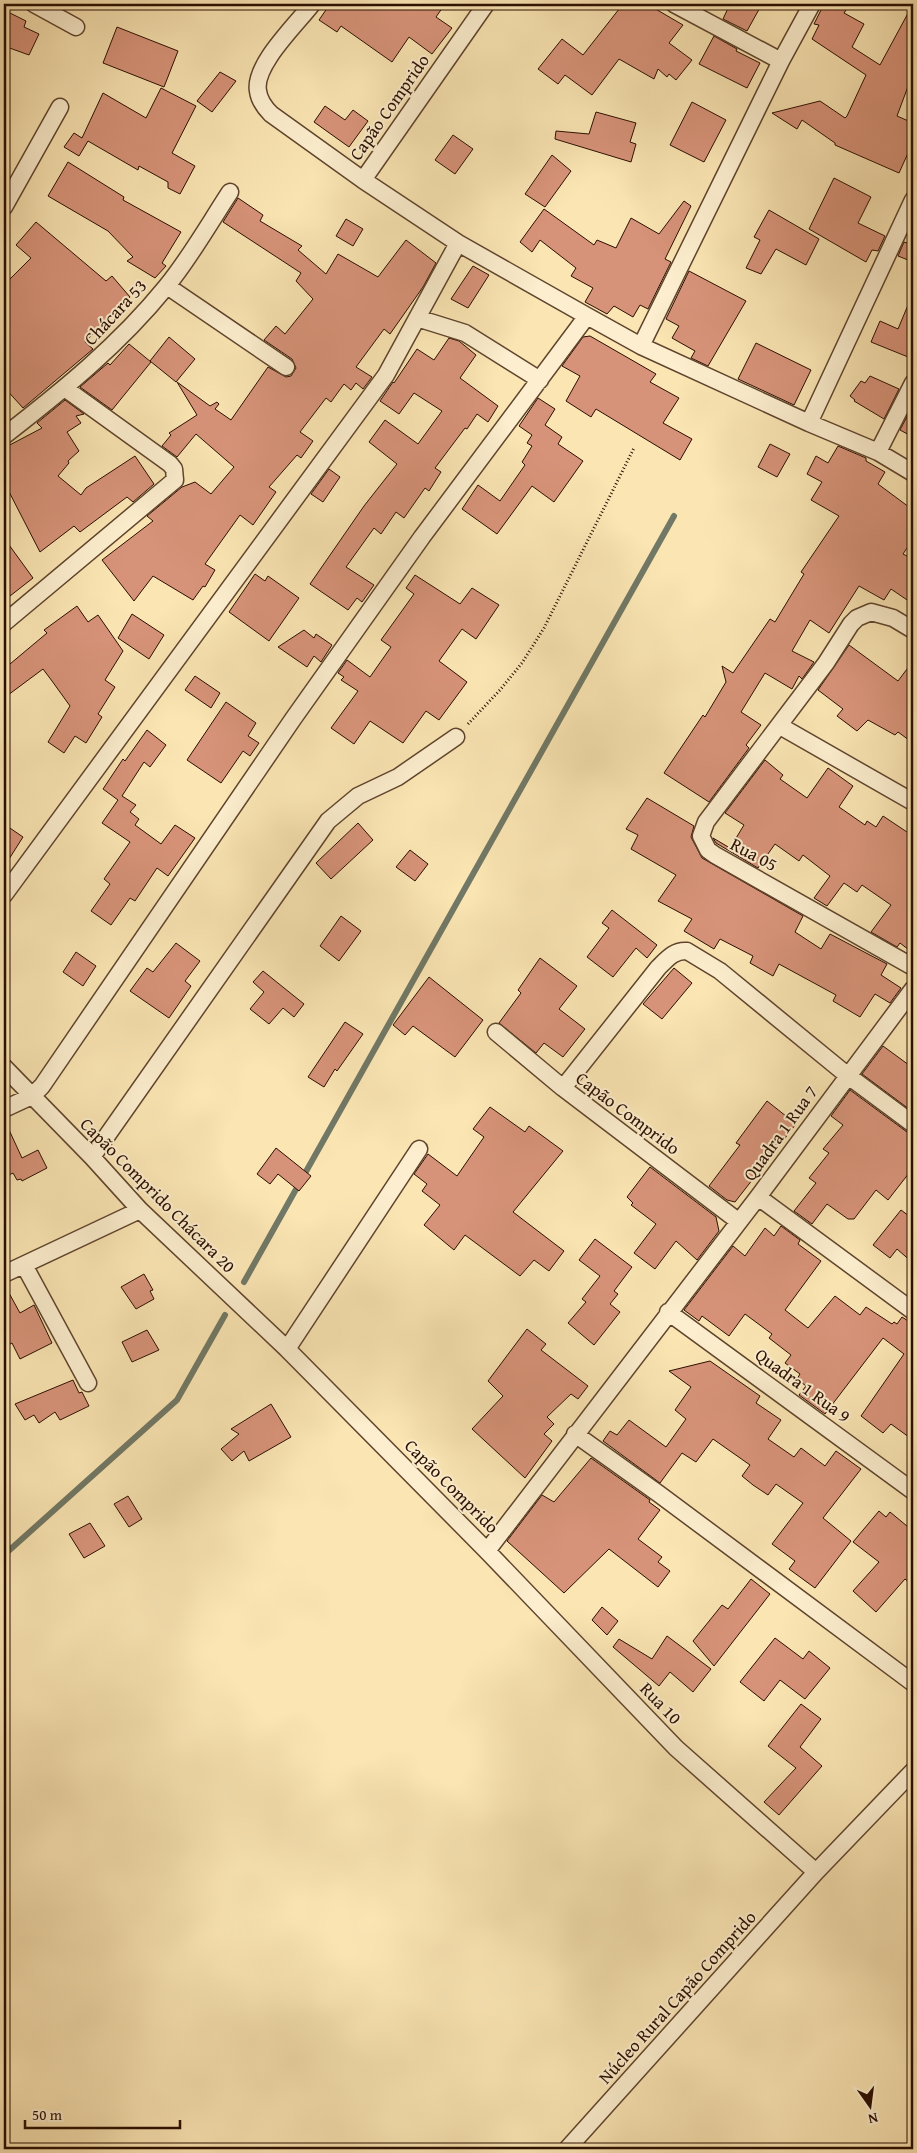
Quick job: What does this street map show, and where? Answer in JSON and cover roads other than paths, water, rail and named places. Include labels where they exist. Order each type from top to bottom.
[{"type":"street","points":[[34,4],[76,27]]},
{"type":"street","name":"Capão Comprido","points":[[312,4],[263,66],[258,80],[258,90],[265,108],[270,114],[363,180],[486,4]]},
{"type":"street","points":[[674,4],[781,61]]},
{"type":"street","points":[[641,346],[781,61],[812,4]]},
{"type":"street","points":[[4,207],[60,107]]},
{"type":"street","points":[[363,180],[458,243],[641,346],[809,423],[878,452],[913,473]]},
{"type":"street","name":"Chácara 53","points":[[4,436],[66,389],[122,336],[167,286],[230,192]]},
{"type":"street","points":[[809,423],[913,200]]},
{"type":"street","points":[[4,895],[386,375],[458,243]]},
{"type":"street","points":[[167,286],[286,367]]},
{"type":"street","points":[[4,1110],[32,1096],[42,1086],[422,536],[587,316]]},
{"type":"street","points":[[417,318],[465,333],[540,380]]},
{"type":"street","points":[[878,452],[913,383]]},
{"type":"street","points":[[4,623],[176,480],[174,469],[170,464],[66,389]]},
{"type":"street","name":"Rua 05","points":[[913,630],[893,618],[880,613],[871,612],[857,618],[846,629],[826,663],[780,726],[706,822],[702,832],[704,845],[715,856],[913,967]]},
{"type":"street","points":[[780,726],[913,802]]},
{"type":"street","points":[[92,1157],[328,821],[358,796],[398,777],[456,737]]},
{"type":"street","points":[[563,1088],[658,968],[670,956],[687,951],[702,958],[720,971],[847,1076],[913,1124]]},
{"type":"street","name":"Quadra 1 Rua 7","points":[[913,989],[758,1197],[913,1311]]},
{"type":"street","name":"Capão Comprido","points":[[496,1032],[563,1088],[738,1221]]},
{"type":"street","name":"Capão Comprido Chácara 20","points":[[4,1066],[140,1210],[287,1349]]},
{"type":"street","points":[[287,1349],[419,1149]]},
{"type":"street","name":"Capão Comprido","points":[[287,1349],[487,1551],[668,1312],[758,1197]]},
{"type":"street","points":[[4,1274],[140,1210]]},
{"type":"street","points":[[24,1265],[88,1383]]},
{"type":"street","name":"Quadra 1 Rua 9","points":[[668,1312],[913,1492]]},
{"type":"street","points":[[575,1434],[913,1683]]},
{"type":"street","name":"Rua 10","points":[[487,1551],[676,1748],[816,1872]]},
{"type":"street","name":"Núcleo Rural Capão Comprido","points":[[567,2149],[816,1872],[913,1771]]},
{"type":"waterway","points":[[244,1282],[674,516]]},
{"type":"waterway","points":[[4,1555],[177,1400],[225,1315]]}]
